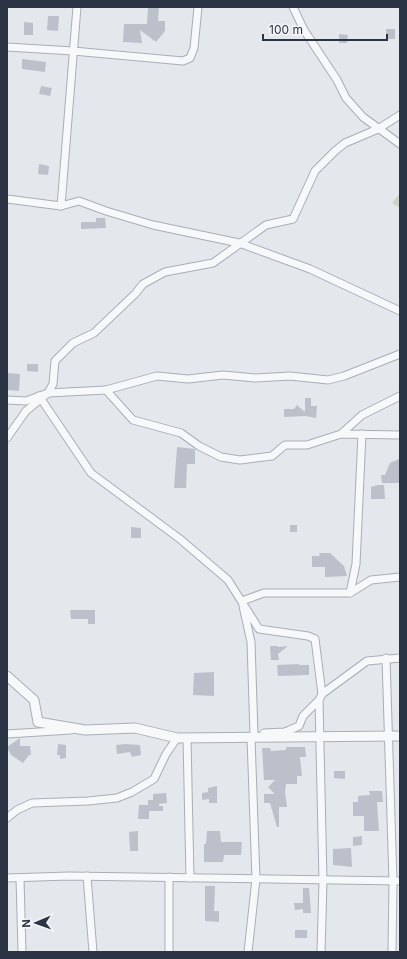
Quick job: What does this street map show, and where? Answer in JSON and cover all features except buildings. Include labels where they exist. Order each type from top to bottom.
[{"type":"street","points":[[61,206],[77,7]]},
{"type":"street","points":[[7,47],[73,51],[183,62],[190,58],[194,48],[198,7]]},
{"type":"street","points":[[293,7],[304,30],[337,80],[346,98],[363,118],[400,144]]},
{"type":"street","points":[[7,438],[26,411],[43,396],[53,384],[55,361],[73,343],[94,332],[135,294],[143,284],[166,272],[213,263],[266,225],[293,219],[319,166],[345,143],[378,129],[400,115]]},
{"type":"street","points":[[7,199],[61,206],[79,200],[106,211],[153,225],[239,243],[310,269],[400,310]]},
{"type":"street","points":[[7,400],[26,400],[43,396],[106,390],[157,376],[188,379],[223,375],[255,378],[290,376],[328,380],[344,376],[400,354]]},
{"type":"street","points":[[106,390],[133,420],[181,433],[199,446],[221,457],[240,460],[272,456],[286,445],[307,445],[321,439],[341,434],[400,435]]},
{"type":"street","points":[[43,396],[91,473],[180,539],[228,580],[259,629],[308,636],[314,639],[321,697],[323,881],[321,952]]},
{"type":"street","points":[[341,434],[362,415],[400,396]]},
{"type":"street","points":[[350,593],[356,564],[362,434]]},
{"type":"street","points":[[242,601],[264,593],[350,593],[371,580],[400,578]]},
{"type":"street","points":[[242,601],[251,642],[256,879],[248,952]]},
{"type":"street","points":[[386,658],[397,881],[392,952]]},
{"type":"street","points":[[177,738],[242,734],[252,736],[285,732],[299,726],[303,716],[321,697],[367,661],[386,658],[400,658]]},
{"type":"street","points":[[7,676],[34,700],[38,722],[85,730]]},
{"type":"street","points":[[7,734],[135,728],[177,738],[252,736],[400,736]]},
{"type":"street","points":[[7,818],[17,810],[32,803],[88,801],[117,798],[132,792],[154,779],[166,754],[177,738]]},
{"type":"street","points":[[187,738],[190,878]]},
{"type":"street","points":[[7,878],[87,876],[397,881]]},
{"type":"street","points":[[87,876],[93,952]]},
{"type":"street","points":[[169,877],[169,952]]},
{"type":"street","points":[[20,878],[22,952]]},
{"type":"green space","points":[[400,193],[400,208],[392,203]]}]
